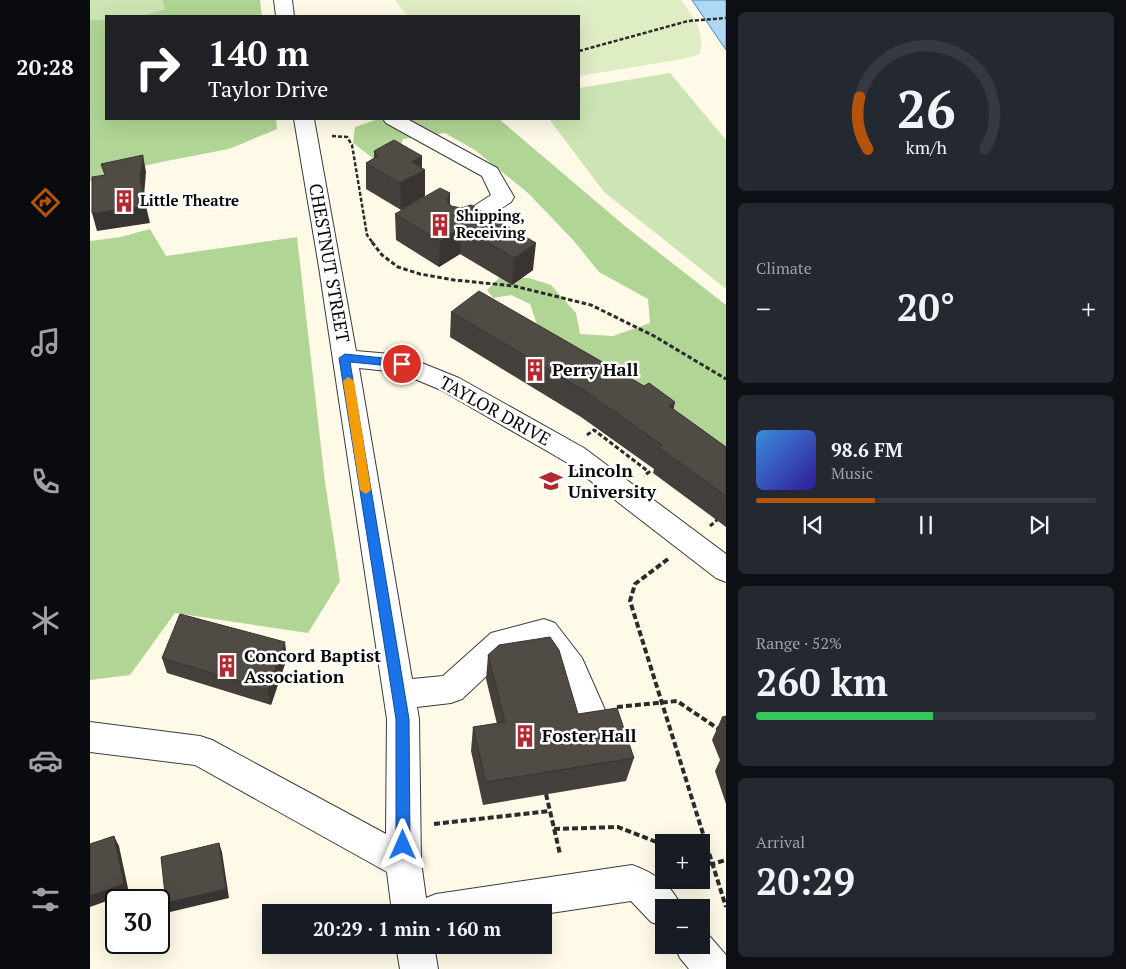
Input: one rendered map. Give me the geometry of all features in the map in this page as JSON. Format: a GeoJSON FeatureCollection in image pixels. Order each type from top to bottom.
{"type":"FeatureCollection","features":[{"type":"Feature","properties":{"kind":"street"},"geometry":{"type":"LineString","coordinates":[[283,0],[286,15]]}},
{"type":"Feature","properties":{"kind":"street","name":"CHESTNUT STREET"},"geometry":{"type":"LineString","coordinates":[[304,120],[345,358],[403,719],[403,862],[409,904]]}},
{"type":"Feature","properties":{"kind":"street"},"geometry":{"type":"LineString","coordinates":[[395,120],[490,172],[502,197],[459,226]]}},
{"type":"Feature","properties":{"kind":"street","name":"TAYLOR DRIVE"},"geometry":{"type":"LineString","coordinates":[[345,358],[402,364],[450,384],[575,455],[726,570]]}},
{"type":"Feature","properties":{"kind":"street"},"geometry":{"type":"LineString","coordinates":[[399,695],[451,689],[502,642],[544,632],[571,668],[589,710]]}},
{"type":"Feature","properties":{"kind":"street"},"geometry":{"type":"LineString","coordinates":[[90,737],[200,751],[403,862]]}},
{"type":"Feature","properties":{"kind":"street"},"geometry":{"type":"LineString","coordinates":[[490,904],[632,883],[641,886],[655,899]]}},
{"type":"Feature","properties":{"kind":"street"},"geometry":{"type":"LineString","coordinates":[[416,954],[419,969]]}},
{"type":"Feature","properties":{"kind":"street"},"geometry":{"type":"LineString","coordinates":[[700,954],[713,969]]}},
{"type":"Feature","properties":{"kind":"path"},"geometry":{"type":"LineString","coordinates":[[580,51],[688,21],[726,18]]}},
{"type":"Feature","properties":{"kind":"path"},"geometry":{"type":"LineString","coordinates":[[329,136],[347,137],[352,145],[367,236],[382,255],[398,267],[437,277],[514,286],[591,305],[654,336],[726,379]]}},
{"type":"Feature","properties":{"kind":"path"},"geometry":{"type":"LineString","coordinates":[[689,542],[635,584],[630,601],[726,907]]}},
{"type":"Feature","properties":{"kind":"path"},"geometry":{"type":"LineString","coordinates":[[589,710],[677,701],[726,734]]}},
{"type":"Feature","properties":{"kind":"path"},"geometry":{"type":"LineString","coordinates":[[546,794],[560,854]]}},
{"type":"Feature","properties":{"kind":"path"},"geometry":{"type":"LineString","coordinates":[[403,828],[550,811]]}},
{"type":"Feature","properties":{"kind":"path"},"geometry":{"type":"LineString","coordinates":[[554,829],[618,827],[655,841]]}},
{"type":"Feature","properties":{"kind":"path"},"geometry":{"type":"LineString","coordinates":[[712,864],[726,860]]}},
{"type":"Feature","properties":{"kind":"green space"},"geometry":{"type":"Polygon","coordinates":[[[90,0],[162,0],[165,9],[144,15],[105,15],[105,20],[90,20],[90,0]]]}},
{"type":"Feature","properties":{"kind":"green space"},"geometry":{"type":"Polygon","coordinates":[[[162,0],[260,0],[262,15],[144,15],[165,9],[162,0]]]}},
{"type":"Feature","properties":{"kind":"green space"},"geometry":{"type":"Polygon","coordinates":[[[395,0],[681,0],[700,31],[700,54],[683,59],[580,76],[580,15],[406,15],[395,0]]]}},
{"type":"Feature","properties":{"kind":"green space"},"geometry":{"type":"Polygon","coordinates":[[[90,20],[105,20],[105,120],[276,120],[277,129],[229,149],[118,172],[90,181],[90,20]]]}},
{"type":"Feature","properties":{"kind":"green space"},"geometry":{"type":"Polygon","coordinates":[[[670,73],[726,140],[726,289],[604,192],[550,120],[580,120],[580,88],[670,73]]]}},
{"type":"Feature","properties":{"kind":"green space"},"geometry":{"type":"Polygon","coordinates":[[[375,120],[500,120],[626,227],[726,305],[726,463],[541,336],[530,304],[511,295],[493,298],[487,290],[500,277],[529,278],[551,285],[576,313],[580,334],[613,336],[650,323],[648,299],[599,272],[574,241],[528,193],[475,150],[445,133],[403,139],[399,153],[374,159],[353,143],[355,127],[375,120]]]}},
{"type":"Feature","properties":{"kind":"green space"},"geometry":{"type":"Polygon","coordinates":[[[150,229],[166,256],[297,237],[325,482],[340,581],[308,633],[175,613],[130,675],[90,680],[90,241],[121,237],[150,229]]]}},
{"type":"Feature","properties":{"kind":"water"},"geometry":{"type":"Polygon","coordinates":[[[692,0],[726,0],[726,50],[692,0]]]}},
{"type":"Feature","properties":{"kind":"building"},"geometry":{"type":"Polygon","coordinates":[[[394,140],[422,156],[412,162],[425,170],[400,183],[366,163],[378,156],[374,151],[394,140]]]}},
{"type":"Feature","properties":{"kind":"building"},"geometry":{"type":"Polygon","coordinates":[[[143,155],[140,179],[146,206],[92,213],[92,177],[105,175],[101,164],[143,155]]]}},
{"type":"Feature","properties":{"kind":"building"},"geometry":{"type":"Polygon","coordinates":[[[440,188],[450,193],[447,200],[451,206],[461,208],[471,205],[536,243],[514,258],[462,227],[440,241],[395,214],[440,188]]]}},
{"type":"Feature","properties":{"kind":"building"},"geometry":{"type":"Polygon","coordinates":[[[479,291],[644,386],[649,383],[675,402],[669,406],[726,447],[726,496],[659,448],[662,445],[585,391],[451,312],[479,291]]]}},
{"type":"Feature","properties":{"kind":"building","name":"Concord Baptist Association"},"geometry":{"type":"Polygon","coordinates":[[[180,614],[285,642],[268,690],[162,658],[180,614]]]}},
{"type":"Feature","properties":{"kind":"building","name":"Foster Hall"},"geometry":{"type":"Polygon","coordinates":[[[550,637],[559,650],[578,714],[617,708],[634,758],[486,782],[473,727],[505,722],[488,655],[499,645],[550,637]]]}},
{"type":"Feature","properties":{"kind":"building"},"geometry":{"type":"Polygon","coordinates":[[[726,716],[726,727],[722,717],[726,716]]]}},
{"type":"Feature","properties":{"kind":"building"},"geometry":{"type":"Polygon","coordinates":[[[114,836],[124,884],[105,889],[105,891],[90,896],[90,844],[114,836]]]}},
{"type":"Feature","properties":{"kind":"building"},"geometry":{"type":"Polygon","coordinates":[[[219,843],[226,889],[170,902],[170,889],[164,889],[161,857],[219,843]]]}},
{"type":"Feature","properties":{"kind":"slow traffic"},"geometry":{"type":"LineString","coordinates":[[348,381],[366,490]]}},
{"type":"Feature","properties":{"kind":"place","name":"Little Theatre"},"geometry":{"type":"Point","coordinates":[124,201]}},
{"type":"Feature","properties":{"kind":"place","name":"Shipping, Receiving"},"geometry":{"type":"Point","coordinates":[440,225]}},
{"type":"Feature","properties":{"kind":"place","name":"Perry Hall"},"geometry":{"type":"Point","coordinates":[535,370]}},
{"type":"Feature","properties":{"kind":"place","name":"Lincoln University"},"geometry":{"type":"Point","coordinates":[551,481]}},
{"type":"Feature","properties":{"kind":"place","name":"Concord Baptist Association"},"geometry":{"type":"Point","coordinates":[227,666]}},
{"type":"Feature","properties":{"kind":"place","name":"Foster Hall"},"geometry":{"type":"Point","coordinates":[525,736]}},
{"type":"Feature","properties":{"kind":"route"},"geometry":{"type":"LineString","coordinates":[[402,364],[345,358],[403,719],[403,845]]}}]}
